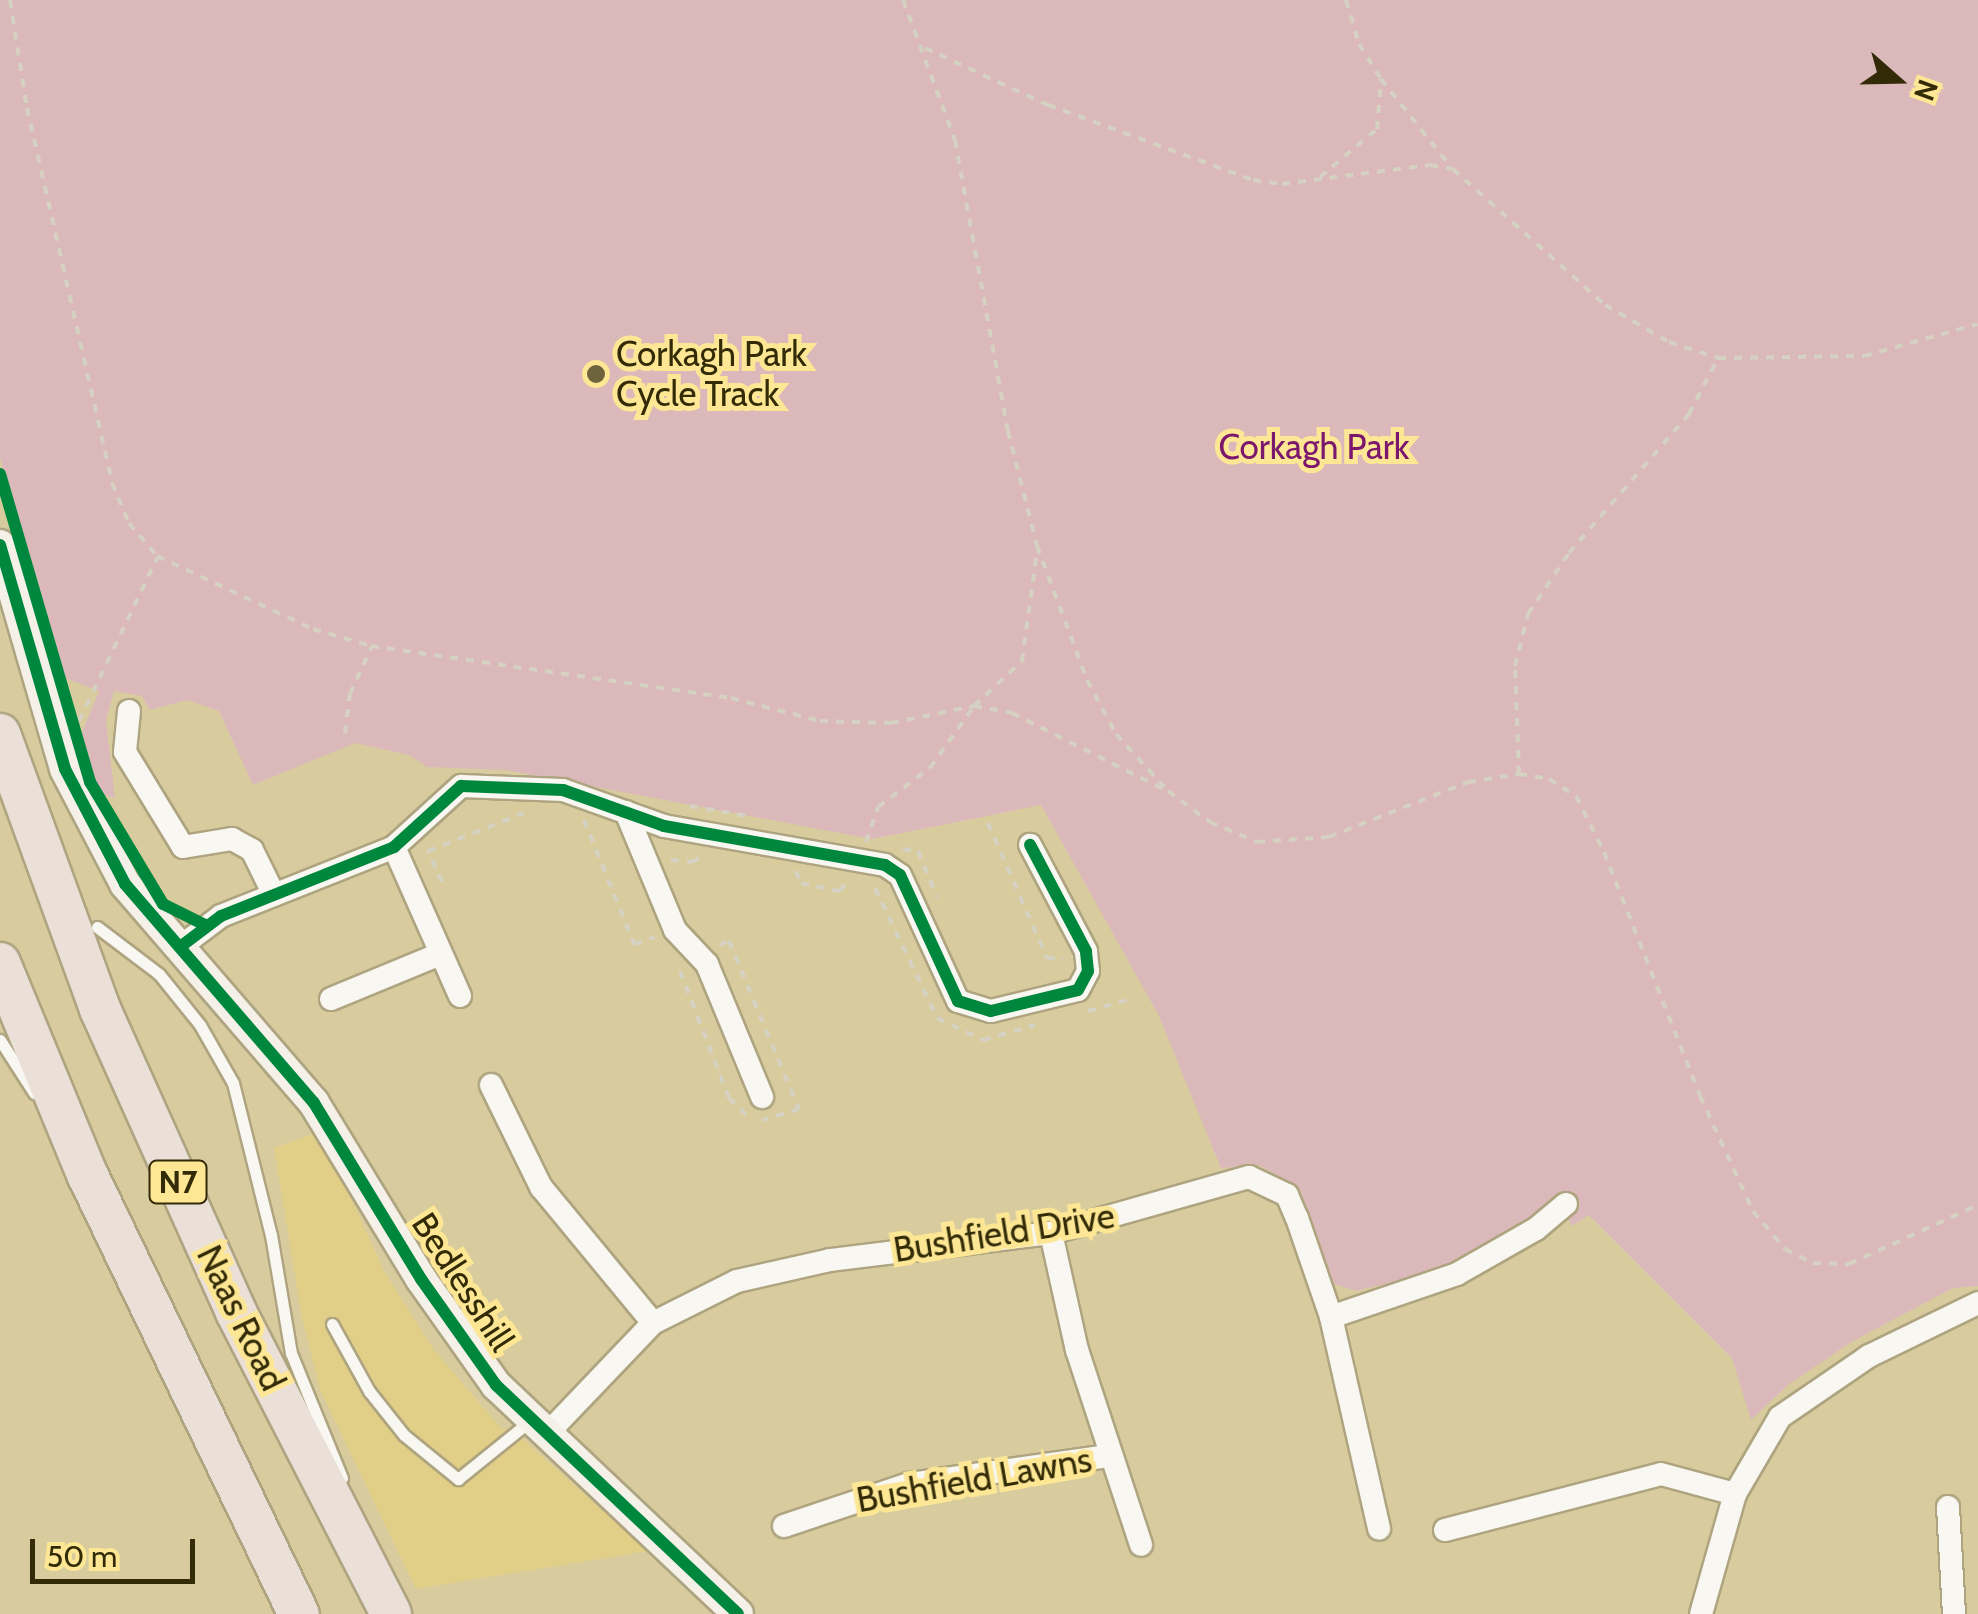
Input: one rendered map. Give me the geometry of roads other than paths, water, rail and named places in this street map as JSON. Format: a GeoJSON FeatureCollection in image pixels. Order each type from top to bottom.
{"type":"FeatureCollection","features":[{"type":"Feature","properties":{"kind":"highway","name":"Naas Road"},"geometry":{"type":"LineString","coordinates":[[0,734],[124,1062],[236,1312],[391,1614]]}},
{"type":"Feature","properties":{"kind":"highway","name":"N7"},"geometry":{"type":"LineString","coordinates":[[0,963],[88,1176],[300,1614]]}},
{"type":"Feature","properties":{"kind":"street","name":"Bedlesshill"},"geometry":{"type":"LineString","coordinates":[[0,545],[65,769],[125,884],[314,1103],[458,1335],[538,1428],[738,1614]]}},
{"type":"Feature","properties":{"kind":"street"},"geometry":{"type":"LineString","coordinates":[[129,711],[126,752],[183,847],[232,839],[252,850],[274,895]]}},
{"type":"Feature","properties":{"kind":"street"},"geometry":{"type":"LineString","coordinates":[[180,947],[220,916],[394,847],[461,786],[563,790],[695,832],[885,865],[900,875],[958,1001],[991,1011],[1078,990],[1088,971],[1086,951],[1030,846]]}},
{"type":"Feature","properties":{"kind":"street"},"geometry":{"type":"LineString","coordinates":[[626,812],[675,930],[707,964],[762,1097]]}},
{"type":"Feature","properties":{"kind":"street"},"geometry":{"type":"LineString","coordinates":[[394,847],[460,996]]}},
{"type":"Feature","properties":{"kind":"street"},"geometry":{"type":"LineString","coordinates":[[331,999],[440,954]]}},
{"type":"Feature","properties":{"kind":"street"},"geometry":{"type":"LineString","coordinates":[[491,1085],[541,1188],[654,1323]]}},
{"type":"Feature","properties":{"kind":"street","name":"Bushfield Drive"},"geometry":{"type":"LineString","coordinates":[[538,1428],[654,1323],[736,1281],[774,1272],[1051,1233],[1146,1209],[1226,1179],[1258,1180],[1287,1195],[1331,1317],[1379,1529]]}},
{"type":"Feature","properties":{"kind":"street"},"geometry":{"type":"LineString","coordinates":[[1331,1317],[1457,1274],[1536,1229],[1566,1204]]}},
{"type":"Feature","properties":{"kind":"street","name":"Bushfield Lawns"},"geometry":{"type":"LineString","coordinates":[[1051,1233],[1108,1456],[1141,1545]]}},
{"type":"Feature","properties":{"kind":"street"},"geometry":{"type":"LineString","coordinates":[[1701,1614],[1739,1483],[1800,1399],[1922,1326],[1978,1303]]}},
{"type":"Feature","properties":{"kind":"street","name":"Bushfield Lawns"},"geometry":{"type":"LineString","coordinates":[[784,1526],[909,1484],[1108,1456]]}},
{"type":"Feature","properties":{"kind":"street"},"geometry":{"type":"LineString","coordinates":[[1445,1530],[1662,1474],[1739,1483]]}},
{"type":"Feature","properties":{"kind":"street"},"geometry":{"type":"LineString","coordinates":[[1948,1507],[1954,1614]]}},
{"type":"Feature","properties":{"kind":"lane"},"geometry":{"type":"LineString","coordinates":[[97,927],[159,974],[200,1026],[233,1083],[260,1186],[291,1353],[402,1614]]}},
{"type":"Feature","properties":{"kind":"lane"},"geometry":{"type":"LineString","coordinates":[[0,1040],[88,1176]]}},
{"type":"Feature","properties":{"kind":"lane"},"geometry":{"type":"LineString","coordinates":[[332,1324],[369,1392],[404,1435],[458,1479],[538,1428]]}},
{"type":"Feature","properties":{"kind":"place","name":"Corkagh Park Cycle Track"},"geometry":{"type":"Point","coordinates":[596,374]}},
{"type":"Feature","properties":{"kind":"park label","name":"Corkagh Park"},"geometry":{"type":"Point","coordinates":[1314,447]}}]}
